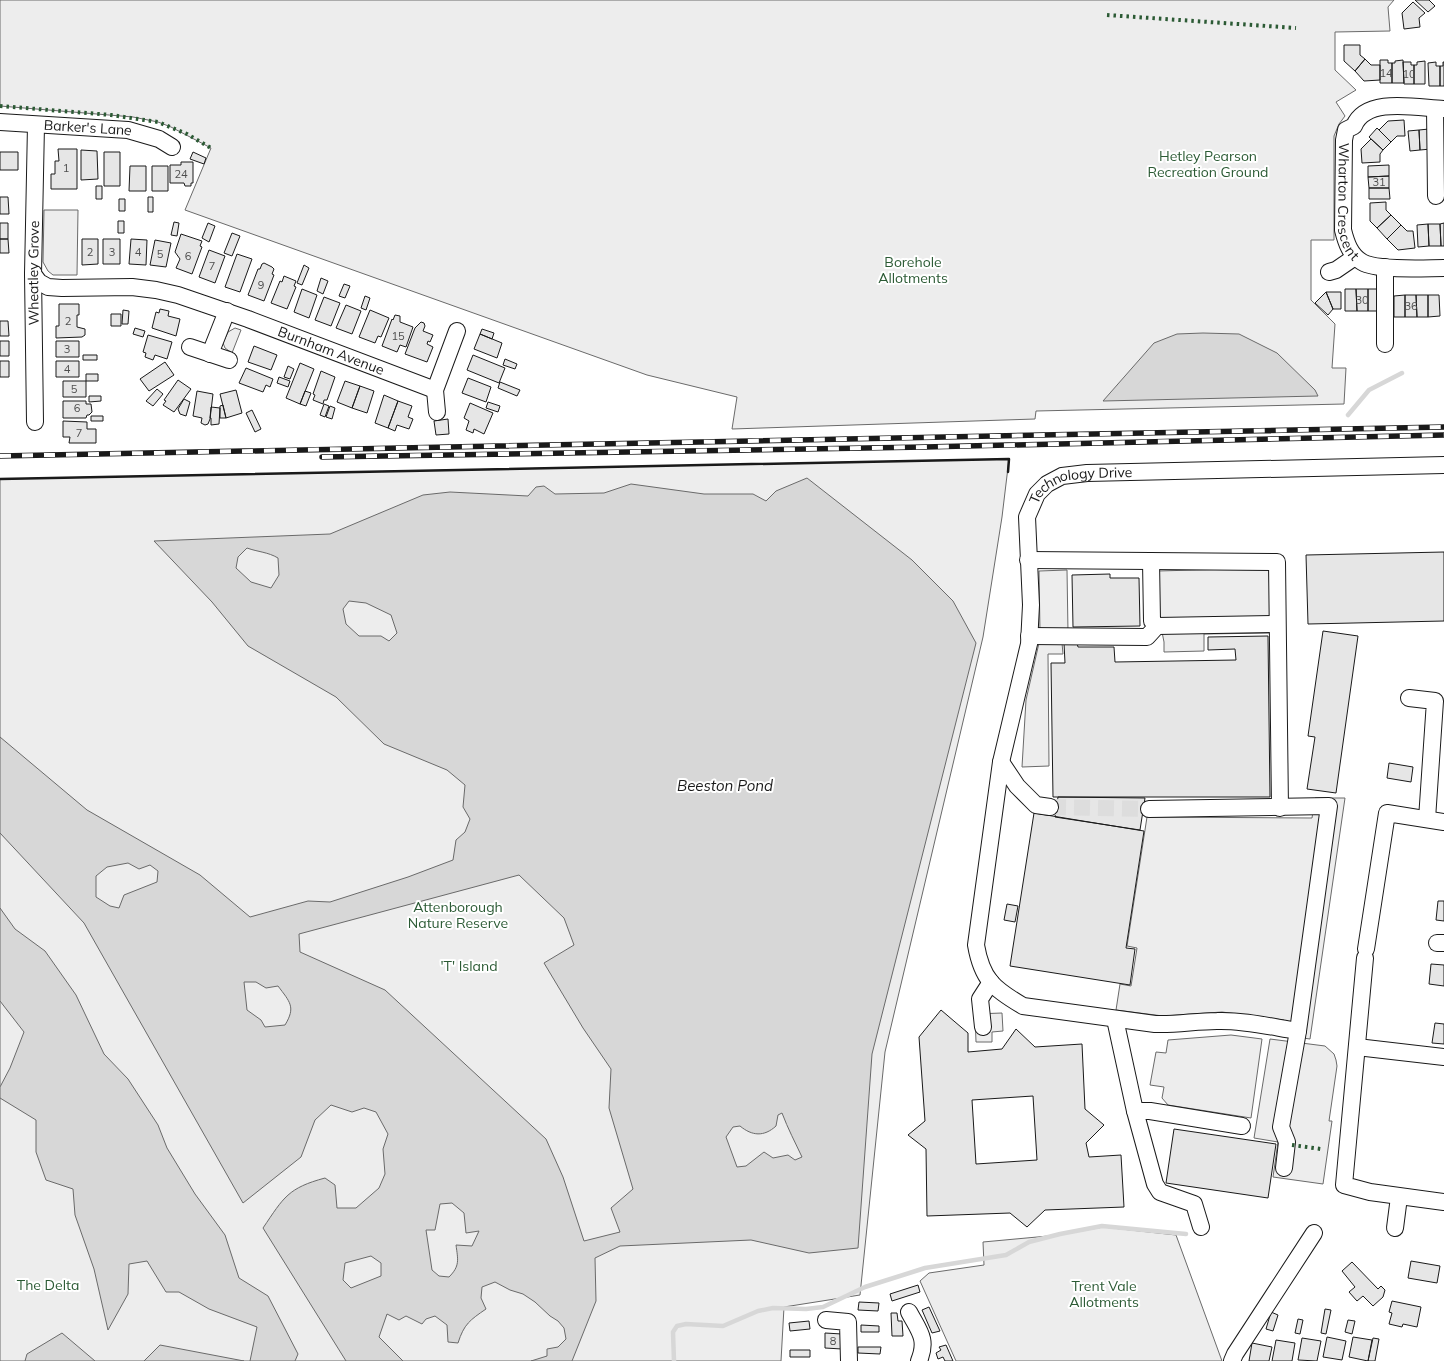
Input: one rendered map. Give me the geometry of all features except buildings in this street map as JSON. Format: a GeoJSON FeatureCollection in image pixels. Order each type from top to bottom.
{"type":"FeatureCollection","features":[{"type":"Feature","properties":{"kind":"street","name":"Wharton Crescent"},"geometry":{"type":"LineString","coordinates":[[1440,109],[1387,106],[1373,108],[1358,117],[1354,126],[1346,130],[1344,140],[1343,230],[1346,243],[1355,256],[1369,265],[1444,268]]}},
{"type":"Feature","properties":{"kind":"street"},"geometry":{"type":"LineString","coordinates":[[1436,196],[1440,109]]}},
{"type":"Feature","properties":{"kind":"street","name":"Barker's Lane"},"geometry":{"type":"LineString","coordinates":[[0,122],[128,130],[159,138],[172,147]]}},
{"type":"Feature","properties":{"kind":"street","name":"Wheatley Grove"},"geometry":{"type":"LineString","coordinates":[[35,422],[33,274],[36,125]]}},
{"type":"Feature","properties":{"kind":"street"},"geometry":{"type":"LineString","coordinates":[[1329,272],[1336,270],[1355,256]]}},
{"type":"Feature","properties":{"kind":"street"},"geometry":{"type":"LineString","coordinates":[[1385,344],[1386,267]]}},
{"type":"Feature","properties":{"kind":"street","name":"Burnham Avenue"},"geometry":{"type":"LineString","coordinates":[[33,274],[39,282],[48,287],[145,288],[178,295],[227,311],[435,390]]}},
{"type":"Feature","properties":{"kind":"street"},"geometry":{"type":"LineString","coordinates":[[210,354],[227,311]]}},
{"type":"Feature","properties":{"kind":"street"},"geometry":{"type":"LineString","coordinates":[[437,412],[435,390],[457,331]]}},
{"type":"Feature","properties":{"kind":"street"},"geometry":{"type":"LineString","coordinates":[[190,347],[228,360]]}},
{"type":"Feature","properties":{"kind":"street","name":"Technology Drive"},"geometry":{"type":"LineString","coordinates":[[990,982],[984,975],[978,961],[976,945],[1001,762],[1019,689],[1029,636],[1030,606],[1027,517],[1037,494],[1047,484],[1062,476],[1087,473],[1444,465]]}},
{"type":"Feature","properties":{"kind":"street"},"geometry":{"type":"LineString","coordinates":[[1028,560],[1276,562],[1280,808]]}},
{"type":"Feature","properties":{"kind":"street"},"geometry":{"type":"LineString","coordinates":[[1151,561],[1152,621],[1157,626],[1277,624]]}},
{"type":"Feature","properties":{"kind":"street"},"geometry":{"type":"LineString","coordinates":[[1029,636],[1148,637],[1157,626]]}},
{"type":"Feature","properties":{"kind":"street"},"geometry":{"type":"LineString","coordinates":[[1409,698],[1440,701],[1427,819]]}},
{"type":"Feature","properties":{"kind":"street"},"geometry":{"type":"LineString","coordinates":[[1001,762],[1017,786],[1036,805],[1050,807]]}},
{"type":"Feature","properties":{"kind":"street"},"geometry":{"type":"LineString","coordinates":[[1149,809],[1329,806],[1298,1031],[1281,1127],[1287,1142],[1284,1168]]}},
{"type":"Feature","properties":{"kind":"street"},"geometry":{"type":"LineString","coordinates":[[1444,822],[1386,813],[1366,953],[1344,1185],[1399,1197],[1444,1202]]}},
{"type":"Feature","properties":{"kind":"street"},"geometry":{"type":"LineString","coordinates":[[983,1027],[980,999],[990,982],[1005,995],[1023,1006],[1155,1024],[1175,1025],[1217,1021],[1298,1031]]}},
{"type":"Feature","properties":{"kind":"street"},"geometry":{"type":"LineString","coordinates":[[1115,1019],[1135,1111],[1155,1184],[1160,1192],[1194,1204],[1201,1228]]}},
{"type":"Feature","properties":{"kind":"street"},"geometry":{"type":"LineString","coordinates":[[1357,1047],[1444,1057]]}},
{"type":"Feature","properties":{"kind":"street"},"geometry":{"type":"LineString","coordinates":[[1135,1111],[1150,1111],[1242,1126]]}},
{"type":"Feature","properties":{"kind":"street"},"geometry":{"type":"LineString","coordinates":[[1395,1228],[1399,1197]]}},
{"type":"Feature","properties":{"kind":"street"},"geometry":{"type":"LineString","coordinates":[[1232,1361],[1314,1233]]}},
{"type":"Feature","properties":{"kind":"street"},"geometry":{"type":"LineString","coordinates":[[909,1312],[924,1342],[919,1361]]}},
{"type":"Feature","properties":{"kind":"street"},"geometry":{"type":"LineString","coordinates":[[826,1320],[848,1322],[849,1361]]}},
{"type":"Feature","properties":{"kind":"shaded area"},"geometry":{"type":"Polygon","coordinates":[[[0,0],[1394,0],[1388,7],[1390,31],[1335,32],[1335,70],[1356,90],[1336,102],[1345,116],[1334,136],[1334,240],[1311,240],[1311,300],[1335,324],[1332,368],[1346,368],[1344,404],[1036,411],[1035,419],[732,429],[737,397],[647,375],[185,210],[211,148],[171,127],[158,122],[133,117],[0,106],[0,0]]]}},
{"type":"Feature","properties":{"kind":"shaded area"},"geometry":{"type":"Polygon","coordinates":[[[44,210],[78,210],[77,275],[53,275],[48,271],[43,262],[44,210]]]}},
{"type":"Feature","properties":{"kind":"shaded area"},"geometry":{"type":"Polygon","coordinates":[[[235,328],[241,330],[232,353],[225,348],[223,343],[228,332],[235,328]]]}},
{"type":"Feature","properties":{"kind":"shaded area","name":"Attenborough Nature Reserve"},"geometry":{"type":"Polygon","coordinates":[[[1009,459],[983,637],[885,1052],[860,1295],[784,1307],[781,1361],[0,1361],[0,479],[1009,459]]]}},
{"type":"Feature","properties":{"kind":"shaded area"},"geometry":{"type":"Polygon","coordinates":[[[1269,568],[1271,633],[1204,634],[1204,651],[1164,652],[1159,617],[1158,571],[1269,568]]]}},
{"type":"Feature","properties":{"kind":"shaded area"},"geometry":{"type":"Polygon","coordinates":[[[1067,570],[1068,632],[1040,632],[1039,571],[1067,570]]]}},
{"type":"Feature","properties":{"kind":"shaded area"},"geometry":{"type":"Polygon","coordinates":[[[1039,643],[1062,643],[1063,654],[1048,654],[1049,766],[1022,767],[1026,700],[1039,643]]]}},
{"type":"Feature","properties":{"kind":"shaded area"},"geometry":{"type":"Polygon","coordinates":[[[1315,798],[1345,798],[1310,1039],[1283,1035],[1284,1020],[1222,1012],[1163,1016],[1116,1010],[1120,984],[1131,986],[1137,948],[1127,946],[1147,817],[1312,818],[1315,798]]]}},
{"type":"Feature","properties":{"kind":"shaded area"},"geometry":{"type":"Polygon","coordinates":[[[1002,1013],[1003,1031],[992,1032],[992,1042],[976,1042],[975,1014],[1002,1013]]]}},
{"type":"Feature","properties":{"kind":"shaded area"},"geometry":{"type":"Polygon","coordinates":[[[1231,1035],[1262,1039],[1251,1118],[1168,1105],[1162,1098],[1164,1087],[1150,1085],[1156,1052],[1166,1053],[1168,1040],[1231,1035]]]}},
{"type":"Feature","properties":{"kind":"shaded area"},"geometry":{"type":"Polygon","coordinates":[[[1270,1039],[1325,1046],[1334,1054],[1337,1066],[1329,1121],[1332,1121],[1323,1184],[1273,1177],[1278,1142],[1254,1138],[1270,1039]]]}},
{"type":"Feature","properties":{"kind":"shaded area","name":"Trent Vale Allotments"},"geometry":{"type":"Polygon","coordinates":[[[1103,1227],[1176,1235],[1222,1361],[956,1361],[920,1281],[929,1273],[984,1265],[983,1242],[1059,1235],[1103,1227]]]}},
{"type":"Feature","properties":{"kind":"water"},"geometry":{"type":"Polygon","coordinates":[[[1177,334],[1239,334],[1277,353],[1315,390],[1318,396],[1103,401],[1154,343],[1177,334]]]}},
{"type":"Feature","properties":{"kind":"water","name":"Beeston Pond"},"geometry":{"type":"Polygon","coordinates":[[[807,478],[912,560],[953,601],[976,643],[872,1054],[858,1248],[809,1253],[751,1240],[620,1246],[595,1258],[596,1301],[572,1361],[531,1361],[547,1356],[547,1349],[558,1347],[566,1339],[564,1328],[558,1321],[523,1294],[495,1282],[482,1287],[481,1298],[486,1309],[468,1323],[458,1343],[448,1342],[447,1325],[435,1316],[426,1319],[422,1324],[406,1316],[399,1320],[387,1314],[379,1337],[403,1361],[346,1361],[263,1228],[288,1195],[313,1182],[325,1178],[335,1185],[337,1208],[356,1208],[379,1188],[385,1174],[383,1149],[388,1134],[376,1112],[364,1108],[352,1112],[331,1105],[315,1120],[301,1157],[243,1203],[84,923],[0,833],[0,737],[87,810],[200,875],[250,917],[308,901],[330,902],[408,877],[453,860],[456,840],[465,832],[470,819],[463,807],[465,785],[447,770],[384,744],[336,697],[248,646],[212,602],[154,541],[330,534],[423,495],[450,492],[528,496],[536,487],[544,486],[555,494],[604,493],[631,484],[704,494],[753,494],[766,501],[776,491],[807,478]],[[247,548],[238,557],[236,568],[251,582],[271,588],[279,575],[278,558],[247,548]],[[349,601],[343,609],[346,624],[359,636],[381,636],[389,641],[397,633],[391,615],[366,603],[349,601]],[[128,863],[107,867],[96,876],[96,897],[110,906],[119,908],[124,895],[157,882],[158,871],[150,865],[139,869],[128,863]],[[519,875],[299,934],[300,952],[385,990],[546,1139],[563,1177],[584,1241],[620,1232],[611,1208],[633,1189],[609,1108],[611,1069],[583,1028],[544,963],[574,945],[564,918],[519,875]],[[244,982],[247,1010],[261,1020],[265,1027],[285,1025],[290,1014],[290,1005],[278,986],[266,988],[256,982],[244,982]],[[782,1113],[778,1115],[776,1126],[772,1130],[758,1134],[749,1132],[740,1126],[733,1127],[726,1137],[737,1167],[746,1166],[764,1152],[773,1158],[788,1155],[795,1160],[802,1157],[782,1113]],[[452,1203],[440,1204],[435,1230],[426,1230],[432,1270],[439,1276],[449,1277],[455,1269],[457,1262],[456,1245],[472,1246],[479,1231],[466,1233],[464,1213],[452,1203]],[[371,1256],[345,1263],[343,1280],[351,1288],[381,1276],[381,1263],[371,1256]]]}},
{"type":"Feature","properties":{"kind":"water"},"geometry":{"type":"Polygon","coordinates":[[[0,908],[15,929],[45,951],[76,995],[104,1054],[128,1079],[158,1125],[167,1148],[195,1194],[225,1235],[239,1278],[268,1296],[298,1354],[295,1361],[250,1361],[257,1327],[209,1309],[179,1292],[166,1292],[147,1261],[129,1264],[128,1294],[108,1330],[94,1269],[75,1215],[73,1189],[46,1180],[36,1152],[36,1120],[0,1098],[0,1087],[10,1068],[24,1032],[0,1001],[0,908]]]}},
{"type":"Feature","properties":{"kind":"water"},"geometry":{"type":"Polygon","coordinates":[[[62,1333],[95,1361],[25,1361],[27,1354],[62,1333]]]}},
{"type":"Feature","properties":{"kind":"water"},"geometry":{"type":"Polygon","coordinates":[[[160,1345],[244,1361],[144,1361],[160,1345]]]}},
{"type":"Feature","properties":{"kind":"waterway"},"geometry":{"type":"LineString","coordinates":[[1348,415],[1369,390],[1402,373]]}},
{"type":"Feature","properties":{"kind":"waterway"},"geometry":{"type":"LineString","coordinates":[[674,1361],[673,1332],[677,1326],[686,1324],[723,1326],[758,1311],[773,1308],[806,1309],[823,1307],[865,1287],[925,1268],[1006,1255],[1029,1242],[1102,1226],[1186,1234]]}},
{"type":"Feature","properties":{"kind":"tunnel"},"geometry":{"type":"LineString","coordinates":[[1050,807],[1149,809]]}},
{"type":"Feature","properties":{"kind":"railway"},"geometry":{"type":"LineString","coordinates":[[0,456],[1444,427]]}},
{"type":"Feature","properties":{"kind":"railway"},"geometry":{"type":"LineString","coordinates":[[322,457],[925,447],[1444,435]]}},
{"type":"Feature","properties":{"kind":"hedge"},"geometry":{"type":"LineString","coordinates":[[1107,15],[1296,28]]}},
{"type":"Feature","properties":{"kind":"hedge"},"geometry":{"type":"LineString","coordinates":[[0,106],[111,115],[158,122],[187,134],[211,148]]}},
{"type":"Feature","properties":{"kind":"hedge"},"geometry":{"type":"LineString","coordinates":[[1292,1145],[1321,1149]]}},
{"type":"Feature","properties":{"kind":"wall"},"geometry":{"type":"LineString","coordinates":[[0,479],[1009,459],[1008,472]]}},
{"type":"Feature","properties":{"kind":"park label","name":"Hetley Pearson Recreation Ground"},"geometry":{"type":"Point","coordinates":[1208,164]}},
{"type":"Feature","properties":{"kind":"park label","name":"Borehole Allotments"},"geometry":{"type":"Point","coordinates":[913,270]}},
{"type":"Feature","properties":{"kind":"park label","name":"'T' Island"},"geometry":{"type":"Point","coordinates":[469,966]}},
{"type":"Feature","properties":{"kind":"park label","name":"The Delta"},"geometry":{"type":"Point","coordinates":[48,1285]}}]}
